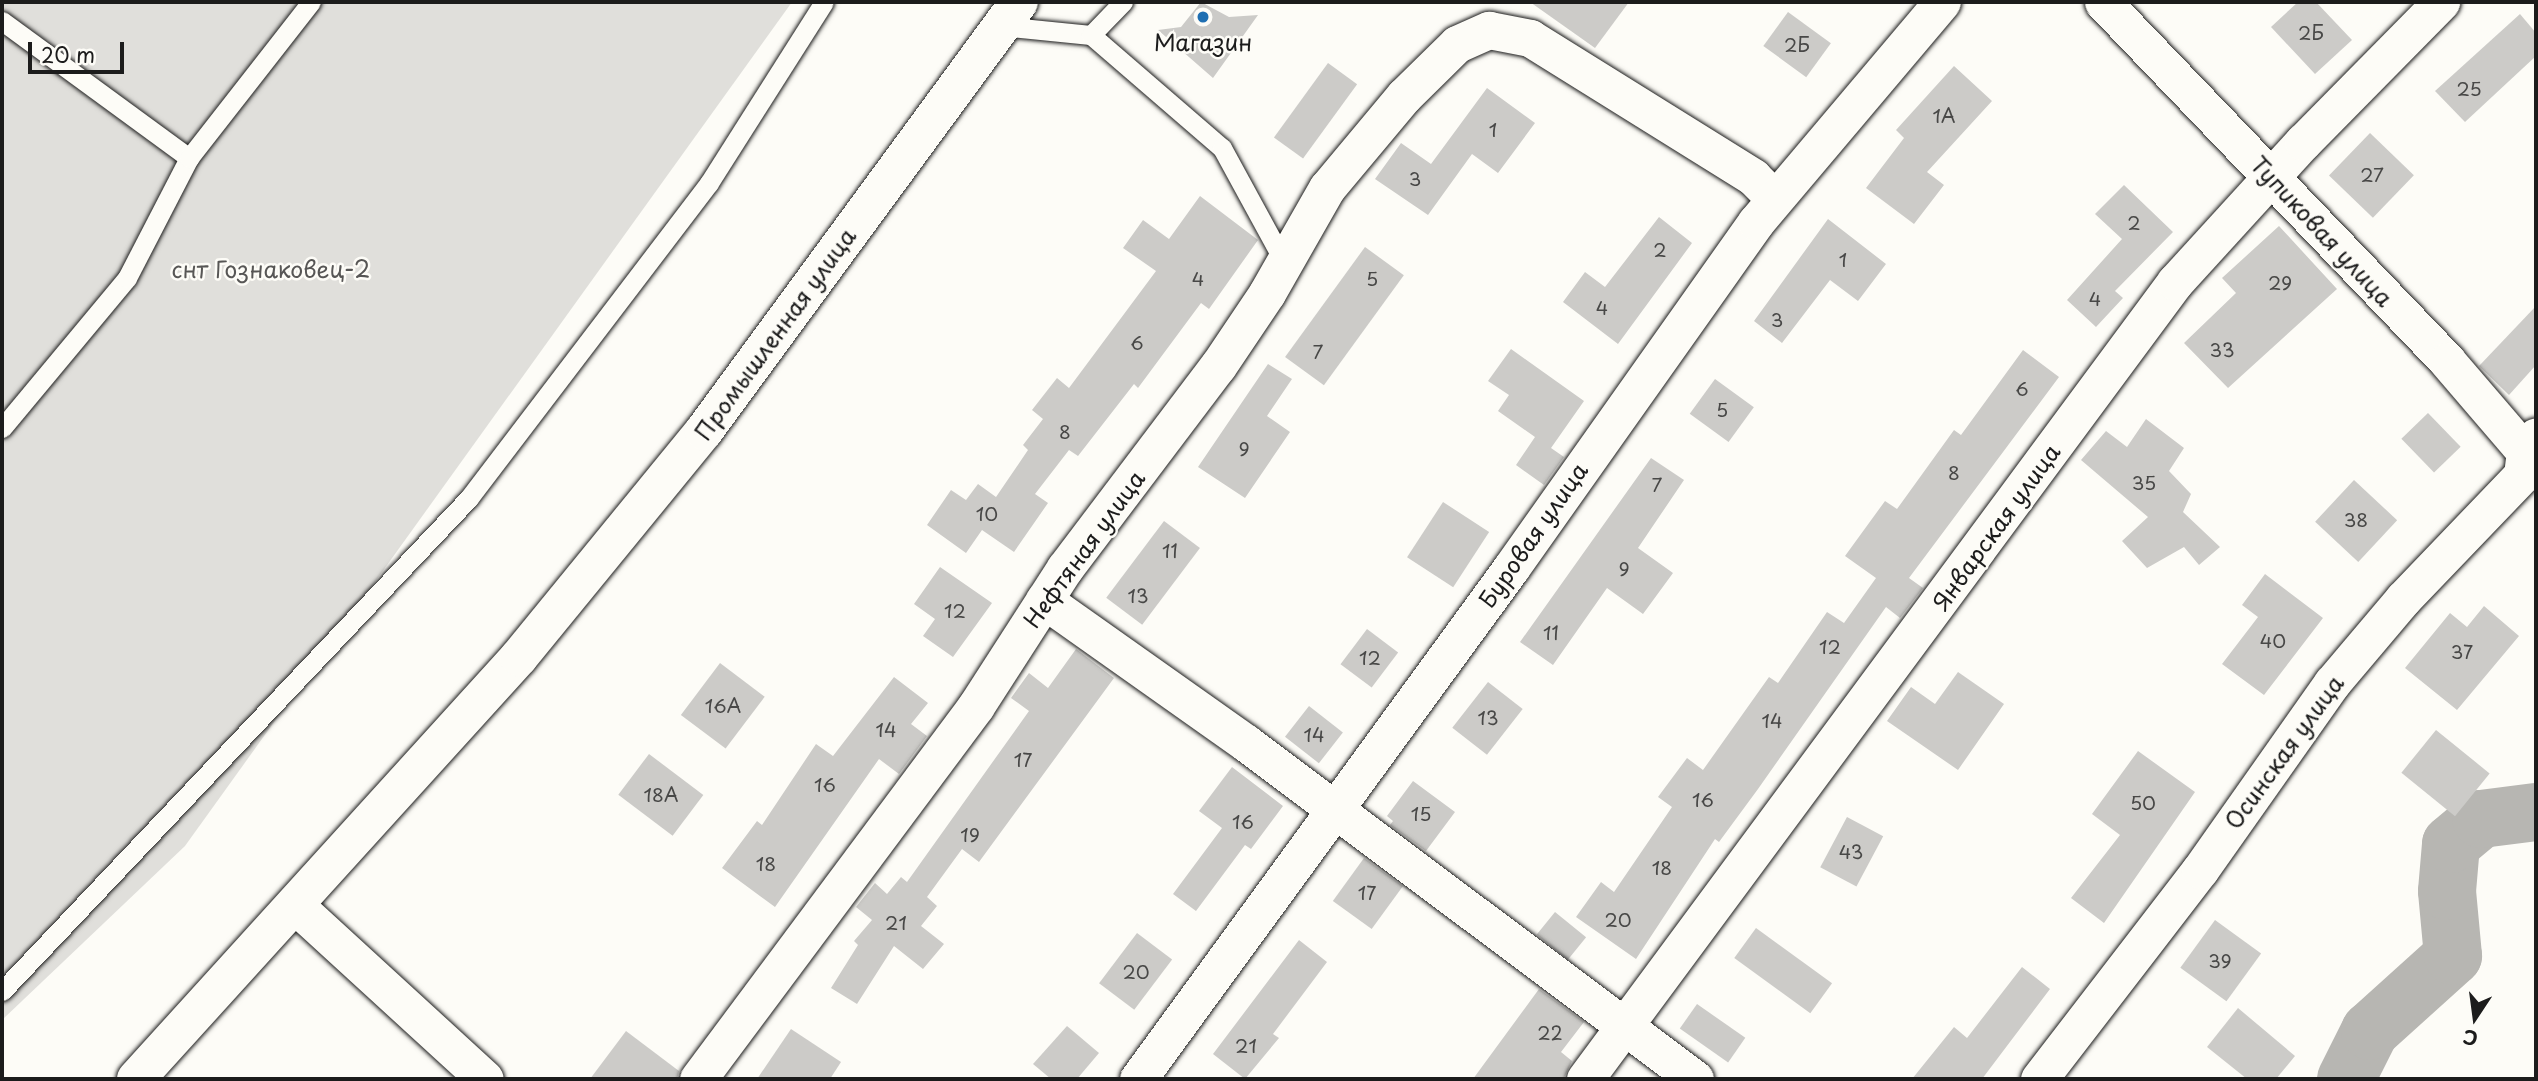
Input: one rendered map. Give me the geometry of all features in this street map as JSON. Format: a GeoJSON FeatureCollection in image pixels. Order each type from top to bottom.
{"type":"FeatureCollection","features":[{"type":"Feature","properties":{"kind":"main road","name":"Промышленная улица"},"geometry":{"type":"LineString","coordinates":[[135,1079],[296,906],[519,657],[704,431],[1010,14]]}},
{"type":"Feature","properties":{"kind":"street","name":"Буровая улица"},"geometry":{"type":"LineString","coordinates":[[1138,1079],[1774,198],[1942,2]]}},
{"type":"Feature","properties":{"kind":"street","name":"Тупиковая улица"},"geometry":{"type":"LineString","coordinates":[[2103,2],[2532,451]]}},
{"type":"Feature","properties":{"kind":"street","name":"Январская улица"},"geometry":{"type":"LineString","coordinates":[[1585,1079],[1990,538],[2125,348],[2200,252],[2441,2]]}},
{"type":"Feature","properties":{"kind":"street","name":"Нефтяная улица"},"geometry":{"type":"LineString","coordinates":[[698,1079],[976,706],[1044,600],[1218,366],[1267,293],[1283,260],[1327,188],[1404,96],[1457,44],[1480,32],[1503,30],[1530,38],[1753,177],[1774,198]]}},
{"type":"Feature","properties":{"kind":"street","name":"Осинская улица"},"geometry":{"type":"LineString","coordinates":[[2039,1079],[2200,870],[2332,683],[2411,589],[2522,475],[2532,451]]}},
{"type":"Feature","properties":{"kind":"street"},"geometry":{"type":"LineString","coordinates":[[1044,600],[1335,809],[1624,1030],[1695,1079]]}},
{"type":"Feature","properties":{"kind":"street"},"geometry":{"type":"LineString","coordinates":[[296,906],[485,1079]]}},
{"type":"Feature","properties":{"kind":"lane"},"geometry":{"type":"LineString","coordinates":[[2,428],[127,278],[189,158],[311,2]]}},
{"type":"Feature","properties":{"kind":"lane"},"geometry":{"type":"LineString","coordinates":[[2,991],[469,498],[709,183],[824,2]]}},
{"type":"Feature","properties":{"kind":"lane"},"geometry":{"type":"LineString","coordinates":[[1091,36],[1123,2]]}},
{"type":"Feature","properties":{"kind":"lane"},"geometry":{"type":"LineString","coordinates":[[1010,14],[1091,36],[1222,148],[1283,260]]}},
{"type":"Feature","properties":{"kind":"lane"},"geometry":{"type":"LineString","coordinates":[[2,21],[189,158]]}},
{"type":"Feature","properties":{"kind":"green space","name":"снт Гознаковец-2"},"geometry":{"type":"Polygon","coordinates":[[[2,2],[792,2],[185,846],[2,1020],[2,2]]]}},
{"type":"Feature","properties":{"kind":"building"},"geometry":{"type":"Polygon","coordinates":[[[1201,2],[1229,17],[1258,15],[1213,78],[1158,30],[1181,27],[1201,2]]]}},
{"type":"Feature","properties":{"kind":"building"},"geometry":{"type":"Polygon","coordinates":[[[1530,2],[1629,2],[1595,48],[1530,2]]]}},
{"type":"Feature","properties":{"kind":"building"},"geometry":{"type":"Polygon","coordinates":[[[2298,2],[2316,2],[2352,40],[2315,74],[2271,27],[2298,2]]]}},
{"type":"Feature","properties":{"kind":"building"},"geometry":{"type":"Polygon","coordinates":[[[1788,12],[1831,43],[1806,77],[1763,46],[1788,12]]]}},
{"type":"Feature","properties":{"kind":"building"},"geometry":{"type":"Polygon","coordinates":[[[2520,14],[2536,33],[2536,56],[2465,122],[2435,91],[2520,14]]]}},
{"type":"Feature","properties":{"kind":"building"},"geometry":{"type":"Polygon","coordinates":[[[1328,63],[1357,84],[1303,159],[1274,137],[1328,63]]]}},
{"type":"Feature","properties":{"kind":"building"},"geometry":{"type":"Polygon","coordinates":[[[1954,66],[1992,101],[1927,172],[1944,185],[1914,224],[1866,188],[1904,138],[1896,130],[1954,66]]]}},
{"type":"Feature","properties":{"kind":"building"},"geometry":{"type":"Polygon","coordinates":[[[1487,88],[1535,123],[1498,173],[1472,154],[1428,215],[1375,179],[1401,143],[1431,164],[1487,88]]]}},
{"type":"Feature","properties":{"kind":"building"},"geometry":{"type":"Polygon","coordinates":[[[2370,133],[2414,175],[2373,218],[2329,175],[2370,133]]]}},
{"type":"Feature","properties":{"kind":"building"},"geometry":{"type":"Polygon","coordinates":[[[2124,185],[2173,232],[2115,291],[2123,298],[2096,327],[2067,300],[2122,239],[2095,214],[2124,185]]]}},
{"type":"Feature","properties":{"kind":"building"},"geometry":{"type":"Polygon","coordinates":[[[1200,196],[1258,240],[1209,309],[1201,303],[1138,388],[1134,384],[1078,456],[1069,450],[1035,494],[1048,503],[1014,552],[982,530],[966,553],[927,525],[951,490],[966,500],[978,484],[996,497],[1028,450],[1023,445],[1043,419],[1032,410],[1057,378],[1069,388],[1156,271],[1123,248],[1143,220],[1169,239],[1200,196]]]}},
{"type":"Feature","properties":{"kind":"building"},"geometry":{"type":"Polygon","coordinates":[[[1659,217],[1692,243],[1618,344],[1563,302],[1585,272],[1605,287],[1659,217]]]}},
{"type":"Feature","properties":{"kind":"building"},"geometry":{"type":"Polygon","coordinates":[[[1828,219],[1886,264],[1858,301],[1830,280],[1782,343],[1754,321],[1828,219]]]}},
{"type":"Feature","properties":{"kind":"building"},"geometry":{"type":"Polygon","coordinates":[[[2279,226],[2337,289],[2228,388],[2184,343],[2236,293],[2222,278],[2279,226]]]}},
{"type":"Feature","properties":{"kind":"building"},"geometry":{"type":"Polygon","coordinates":[[[1365,247],[1404,275],[1324,385],[1285,357],[1365,247]]]}},
{"type":"Feature","properties":{"kind":"building"},"geometry":{"type":"Polygon","coordinates":[[[2536,306],[2536,365],[2509,395],[2479,366],[2536,306]]]}},
{"type":"Feature","properties":{"kind":"building"},"geometry":{"type":"Polygon","coordinates":[[[1511,349],[1584,401],[1551,448],[1564,457],[1544,485],[1516,465],[1535,437],[1498,411],[1509,395],[1488,381],[1511,349]]]}},
{"type":"Feature","properties":{"kind":"building"},"geometry":{"type":"Polygon","coordinates":[[[2023,350],[2059,377],[1909,578],[1923,588],[1900,618],[1886,607],[1719,842],[1715,839],[1636,959],[1576,917],[1601,882],[1614,892],[1672,807],[1658,797],[1687,758],[1703,770],[1769,677],[1778,683],[1827,612],[1844,623],[1876,578],[1845,556],[1885,501],[1897,509],[1954,430],[1961,435],[2023,350]]]}},
{"type":"Feature","properties":{"kind":"building"},"geometry":{"type":"Polygon","coordinates":[[[1268,364],[1292,379],[1267,416],[1290,432],[1245,498],[1198,467],[1268,364]]]}},
{"type":"Feature","properties":{"kind":"building"},"geometry":{"type":"Polygon","coordinates":[[[1715,379],[1754,407],[1729,442],[1690,414],[1715,379]]]}},
{"type":"Feature","properties":{"kind":"building"},"geometry":{"type":"Polygon","coordinates":[[[2428,413],[2461,447],[2434,473],[2401,439],[2428,413]]]}},
{"type":"Feature","properties":{"kind":"building"},"geometry":{"type":"Polygon","coordinates":[[[2146,419],[2184,448],[2169,471],[2191,494],[2183,512],[2220,547],[2199,565],[2184,547],[2147,568],[2122,541],[2148,517],[2081,460],[2106,431],[2127,447],[2146,419]]]}},
{"type":"Feature","properties":{"kind":"building"},"geometry":{"type":"Polygon","coordinates":[[[1651,458],[1684,480],[1638,548],[1673,573],[1643,614],[1607,588],[1553,665],[1520,642],[1651,458]]]}},
{"type":"Feature","properties":{"kind":"building"},"geometry":{"type":"Polygon","coordinates":[[[2354,480],[2397,520],[2358,562],[2315,522],[2354,480]]]}},
{"type":"Feature","properties":{"kind":"building"},"geometry":{"type":"Polygon","coordinates":[[[1443,502],[1489,532],[1453,587],[1407,557],[1443,502]]]}},
{"type":"Feature","properties":{"kind":"building"},"geometry":{"type":"Polygon","coordinates":[[[1164,521],[1200,548],[1142,625],[1106,598],[1164,521]]]}},
{"type":"Feature","properties":{"kind":"building"},"geometry":{"type":"Polygon","coordinates":[[[940,567],[992,603],[953,657],[923,636],[935,619],[914,604],[940,567]]]}},
{"type":"Feature","properties":{"kind":"building"},"geometry":{"type":"Polygon","coordinates":[[[2265,574],[2323,618],[2264,695],[2222,664],[2258,617],[2242,605],[2265,574]]]}},
{"type":"Feature","properties":{"kind":"building"},"geometry":{"type":"Polygon","coordinates":[[[2484,606],[2519,636],[2457,710],[2405,668],[2450,613],[2467,627],[2484,606]]]}},
{"type":"Feature","properties":{"kind":"building"},"geometry":{"type":"Polygon","coordinates":[[[1367,629],[1398,652],[1372,688],[1341,664],[1367,629]]]}},
{"type":"Feature","properties":{"kind":"building"},"geometry":{"type":"Polygon","coordinates":[[[1076,649],[1114,678],[979,862],[962,849],[927,897],[937,906],[921,926],[944,944],[923,969],[894,946],[857,1004],[831,988],[858,945],[854,941],[872,920],[856,907],[875,883],[887,894],[901,877],[907,882],[1029,711],[1011,698],[1029,673],[1048,688],[1076,649]]]}},
{"type":"Feature","properties":{"kind":"building"},"geometry":{"type":"Polygon","coordinates":[[[720,663],[765,697],[726,749],[681,715],[720,663]]]}},
{"type":"Feature","properties":{"kind":"building"},"geometry":{"type":"Polygon","coordinates":[[[1958,672],[2004,704],[1958,770],[1887,721],[1911,687],[1935,704],[1958,672]]]}},
{"type":"Feature","properties":{"kind":"building"},"geometry":{"type":"Polygon","coordinates":[[[894,677],[928,703],[911,724],[927,736],[899,774],[879,759],[775,907],[722,868],[757,821],[762,825],[816,744],[833,756],[894,677]]]}},
{"type":"Feature","properties":{"kind":"building"},"geometry":{"type":"Polygon","coordinates":[[[1488,682],[1523,709],[1487,755],[1452,728],[1488,682]]]}},
{"type":"Feature","properties":{"kind":"building"},"geometry":{"type":"Polygon","coordinates":[[[1309,706],[1343,732],[1319,763],[1285,737],[1309,706]]]}},
{"type":"Feature","properties":{"kind":"building"},"geometry":{"type":"Polygon","coordinates":[[[2436,730],[2490,773],[2455,816],[2401,773],[2436,730]]]}},
{"type":"Feature","properties":{"kind":"building"},"geometry":{"type":"Polygon","coordinates":[[[2138,751],[2195,792],[2104,923],[2071,898],[2120,835],[2092,814],[2138,751]]]}},
{"type":"Feature","properties":{"kind":"building"},"geometry":{"type":"Polygon","coordinates":[[[649,754],[703,795],[673,836],[618,795],[649,754]]]}},
{"type":"Feature","properties":{"kind":"building"},"geometry":{"type":"Polygon","coordinates":[[[1232,767],[1283,806],[1251,849],[1245,845],[1196,911],[1173,894],[1222,828],[1199,811],[1232,767]]]}},
{"type":"Feature","properties":{"kind":"building"},"geometry":{"type":"Polygon","coordinates":[[[1413,781],[1455,812],[1426,851],[1390,825],[1393,821],[1387,816],[1413,781]]]}},
{"type":"Feature","properties":{"kind":"building"},"geometry":{"type":"Polygon","coordinates":[[[1847,817],[1883,836],[1856,887],[1820,867],[1847,817]]]}},
{"type":"Feature","properties":{"kind":"building"},"geometry":{"type":"Polygon","coordinates":[[[1364,858],[1403,886],[1372,929],[1333,901],[1364,858]]]}},
{"type":"Feature","properties":{"kind":"building"},"geometry":{"type":"Polygon","coordinates":[[[1555,912],[1586,937],[1568,960],[1537,935],[1555,912]]]}},
{"type":"Feature","properties":{"kind":"building"},"geometry":{"type":"Polygon","coordinates":[[[2215,920],[2261,954],[2226,1001],[2180,968],[2215,920]]]}},
{"type":"Feature","properties":{"kind":"building"},"geometry":{"type":"Polygon","coordinates":[[[1756,928],[1832,983],[1810,1013],[1734,958],[1756,928]]]}},
{"type":"Feature","properties":{"kind":"building"},"geometry":{"type":"Polygon","coordinates":[[[1137,933],[1172,959],[1134,1010],[1099,983],[1137,933]]]}},
{"type":"Feature","properties":{"kind":"building"},"geometry":{"type":"Polygon","coordinates":[[[1299,940],[1327,962],[1273,1034],[1279,1038],[1245,1079],[1213,1054],[1299,940]]]}},
{"type":"Feature","properties":{"kind":"building"},"geometry":{"type":"Polygon","coordinates":[[[2022,967],[2050,989],[1982,1079],[1912,1079],[1954,1027],[1967,1038],[2022,967]]]}},
{"type":"Feature","properties":{"kind":"building"},"geometry":{"type":"Polygon","coordinates":[[[1539,989],[1584,1022],[1561,1052],[1572,1061],[1564,1078],[1473,1079],[1539,989]]]}},
{"type":"Feature","properties":{"kind":"building"},"geometry":{"type":"Polygon","coordinates":[[[1697,1004],[1745,1038],[1728,1062],[1680,1029],[1697,1004]]]}},
{"type":"Feature","properties":{"kind":"building"},"geometry":{"type":"Polygon","coordinates":[[[2238,1008],[2295,1056],[2276,1079],[2247,1079],[2207,1047],[2238,1008]]]}},
{"type":"Feature","properties":{"kind":"building"},"geometry":{"type":"Polygon","coordinates":[[[1067,1026],[1099,1053],[1077,1079],[1051,1079],[1033,1064],[1067,1026]]]}},
{"type":"Feature","properties":{"kind":"building"},"geometry":{"type":"Polygon","coordinates":[[[791,1029],[841,1062],[830,1079],[757,1079],[791,1029]]]}},
{"type":"Feature","properties":{"kind":"building"},"geometry":{"type":"Polygon","coordinates":[[[626,1031],[679,1071],[677,1079],[590,1079],[626,1031]]]}},
{"type":"Feature","properties":{"kind":"waterway"},"geometry":{"type":"LineString","coordinates":[[2346,1079],[2370,1031],[2453,956],[2447,891],[2451,844],[2481,819],[2536,812]]}},
{"type":"Feature","properties":{"kind":"place","name":"Магазин"},"geometry":{"type":"Point","coordinates":[1203,17]}}]}
